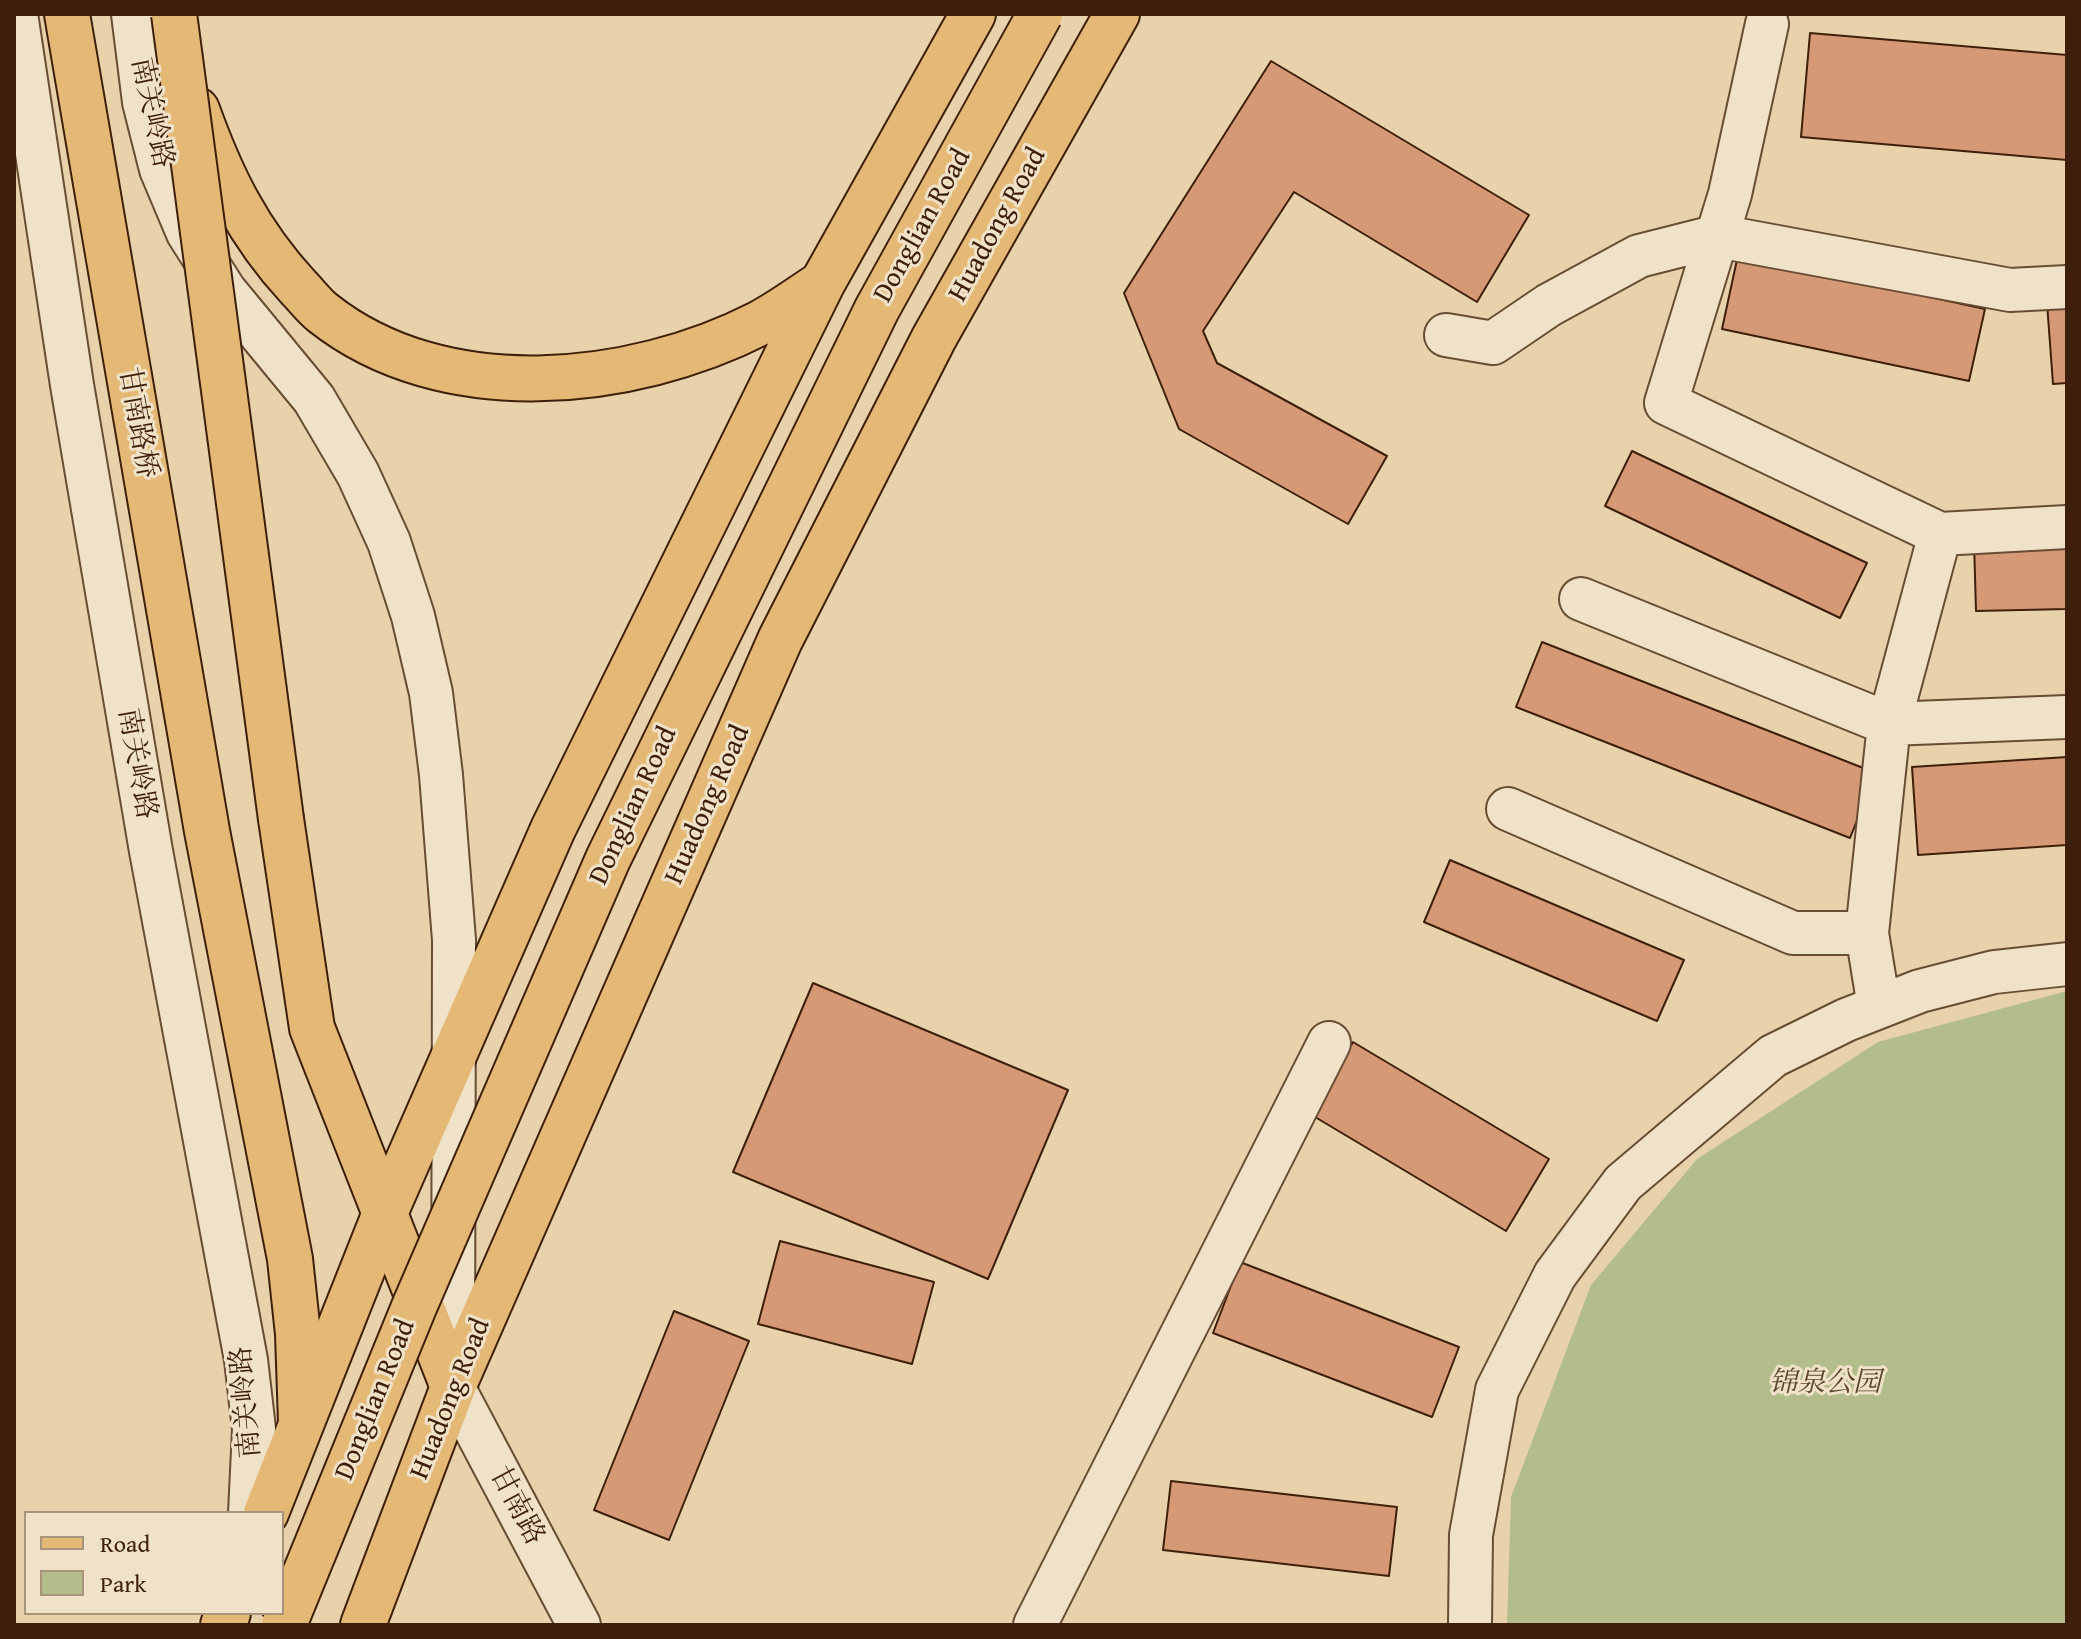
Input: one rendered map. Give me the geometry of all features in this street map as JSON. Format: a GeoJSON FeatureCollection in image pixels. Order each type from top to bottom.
{"type":"FeatureCollection","features":[{"type":"Feature","properties":{"kind":"main road","name":"甘南路桥"},"geometry":{"type":"LineString","coordinates":[[67,14],[207,831],[290,1259],[298,1334],[301,1423]]}},
{"type":"Feature","properties":{"kind":"main road"},"geometry":{"type":"LineString","coordinates":[[267,1511],[385,1213],[553,829],[823,282],[973,14]]}},
{"type":"Feature","properties":{"kind":"main road","name":"Donglian Road"},"geometry":{"type":"LineString","coordinates":[[284,1625],[414,1307],[608,859],[877,309],[1040,14]]}},
{"type":"Feature","properties":{"kind":"main road","name":"Huadong Road"},"geometry":{"type":"LineString","coordinates":[[363,1625],[453,1387],[780,640],[934,338],[1117,14]]}},
{"type":"Feature","properties":{"kind":"main road"},"geometry":{"type":"LineString","coordinates":[[160,15],[216,164],[249,226],[284,272],[320,311],[361,340],[408,360],[458,371],[524,378],[581,377],[647,365],[707,347],[762,323],[823,282]]}},
{"type":"Feature","properties":{"kind":"main road"},"geometry":{"type":"LineString","coordinates":[[160,15],[312,1028],[453,1387]]}},
{"type":"Feature","properties":{"kind":"street","name":"南关岭路"},"geometry":{"type":"LineString","coordinates":[[16,14],[72,385],[146,820],[246,1360],[254,1429],[250,1511]]}},
{"type":"Feature","properties":{"kind":"street","name":"南关岭路"},"geometry":{"type":"LineString","coordinates":[[160,15],[144,102],[161,169],[188,233],[225,291],[314,399],[358,474],[389,542],[413,616],[431,693],[454,940],[453,1387]]}},
{"type":"Feature","properties":{"kind":"street"},"geometry":{"type":"LineString","coordinates":[[1767,24],[1730,194],[1666,403],[1940,534],[2067,527]]}},
{"type":"Feature","properties":{"kind":"street"},"geometry":{"type":"LineString","coordinates":[[1446,335],[1493,343],[1549,305],[1639,256],[1718,236],[2010,290],[2067,287]]}},
{"type":"Feature","properties":{"kind":"street"},"geometry":{"type":"LineString","coordinates":[[1879,1007],[1867,933],[1889,724],[1940,534]]}},
{"type":"Feature","properties":{"kind":"street"},"geometry":{"type":"LineString","coordinates":[[1581,599],[1889,724],[2067,717]]}},
{"type":"Feature","properties":{"kind":"street"},"geometry":{"type":"LineString","coordinates":[[1508,809],[1793,933],[1867,933]]}},
{"type":"Feature","properties":{"kind":"street"},"geometry":{"type":"LineString","coordinates":[[1470,1625],[1471,1535],[1497,1390],[1555,1275],[1623,1183],[1773,1056],[1846,1020],[1920,991],[1994,972],[2067,964]]}},
{"type":"Feature","properties":{"kind":"street"},"geometry":{"type":"LineString","coordinates":[[1035,1625],[1329,1043]]}},
{"type":"Feature","properties":{"kind":"street","name":"甘南路"},"geometry":{"type":"LineString","coordinates":[[453,1387],[579,1625]]}},
{"type":"Feature","properties":{"kind":"green space","name":"锦泉公园"},"geometry":{"type":"Polygon","coordinates":[[[2067,991],[2067,1625],[1507,1625],[1511,1497],[1591,1285],[1697,1159],[1878,1042],[2067,991]]]}},
{"type":"Feature","properties":{"kind":"building"},"geometry":{"type":"Polygon","coordinates":[[[1810,33],[2067,55],[2067,160],[1801,137],[1810,33]]]}},
{"type":"Feature","properties":{"kind":"building"},"geometry":{"type":"Polygon","coordinates":[[[1271,61],[1529,215],[1477,302],[1294,192],[1203,331],[1217,363],[1387,456],[1348,524],[1179,429],[1124,293],[1271,61]]]}},
{"type":"Feature","properties":{"kind":"building"},"geometry":{"type":"Polygon","coordinates":[[[1738,255],[1985,309],[1969,381],[1722,329],[1738,255]]]}},
{"type":"Feature","properties":{"kind":"building"},"geometry":{"type":"Polygon","coordinates":[[[2067,302],[2067,383],[2053,384],[2047,303],[2067,302]]]}},
{"type":"Feature","properties":{"kind":"building"},"geometry":{"type":"Polygon","coordinates":[[[1632,451],[1867,563],[1840,618],[1605,506],[1632,451]]]}},
{"type":"Feature","properties":{"kind":"building"},"geometry":{"type":"Polygon","coordinates":[[[2067,539],[2067,609],[1976,611],[1974,542],[2067,539]]]}},
{"type":"Feature","properties":{"kind":"building"},"geometry":{"type":"Polygon","coordinates":[[[1542,642],[1876,773],[1850,838],[1516,707],[1542,642]]]}},
{"type":"Feature","properties":{"kind":"building"},"geometry":{"type":"Polygon","coordinates":[[[2067,757],[2067,845],[1918,855],[1912,767],[2067,757]]]}},
{"type":"Feature","properties":{"kind":"building"},"geometry":{"type":"Polygon","coordinates":[[[1450,860],[1684,960],[1657,1021],[1424,922],[1450,860]]]}},
{"type":"Feature","properties":{"kind":"building"},"geometry":{"type":"Polygon","coordinates":[[[813,983],[1068,1090],[988,1279],[733,1172],[813,983]]]}},
{"type":"Feature","properties":{"kind":"building"},"geometry":{"type":"Polygon","coordinates":[[[1353,1042],[1549,1159],[1506,1231],[1310,1114],[1353,1042]]]}},
{"type":"Feature","properties":{"kind":"building"},"geometry":{"type":"Polygon","coordinates":[[[780,1241],[934,1282],[912,1364],[758,1324],[780,1241]]]}},
{"type":"Feature","properties":{"kind":"building"},"geometry":{"type":"Polygon","coordinates":[[[1240,1262],[1459,1347],[1432,1417],[1213,1333],[1240,1262]]]}},
{"type":"Feature","properties":{"kind":"building"},"geometry":{"type":"Polygon","coordinates":[[[674,1311],[749,1341],[669,1540],[594,1510],[674,1311]]]}},
{"type":"Feature","properties":{"kind":"building"},"geometry":{"type":"Polygon","coordinates":[[[1171,1481],[1397,1507],[1389,1576],[1163,1550],[1171,1481]]]}}]}
